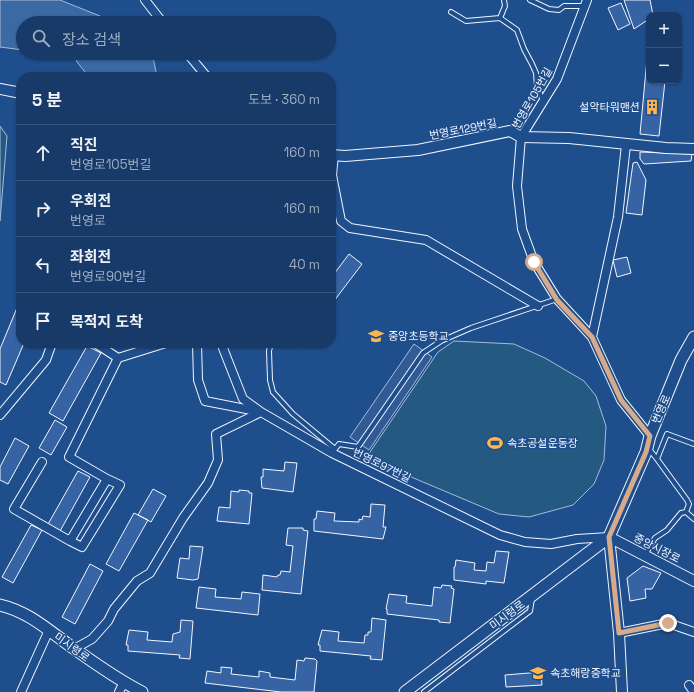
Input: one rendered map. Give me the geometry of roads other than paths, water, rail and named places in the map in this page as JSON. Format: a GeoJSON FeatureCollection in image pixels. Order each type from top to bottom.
{"type":"FeatureCollection","features":[{"type":"Feature","properties":{"kind":"main road","name":"번영로"},"geometry":{"type":"LineString","coordinates":[[609,537],[681,360],[694,337]]}},
{"type":"Feature","properties":{"kind":"main road","name":"미시령로"},"geometry":{"type":"LineString","coordinates":[[405,692],[609,537]]}},
{"type":"Feature","properties":{"kind":"main road","name":"미시령로"},"geometry":{"type":"LineString","coordinates":[[0,605],[12,608],[30,616],[122,687],[142,692]]}},
{"type":"Feature","properties":{"kind":"street"},"geometry":{"type":"LineString","coordinates":[[145,0],[158,16]]}},
{"type":"Feature","properties":{"kind":"street","name":"번영로105번길"},"geometry":{"type":"LineString","coordinates":[[587,0],[580,23],[558,79],[521,137],[517,186],[522,229],[534,262],[557,300],[592,337],[621,400],[648,441]]}},
{"type":"Feature","properties":{"kind":"street"},"geometry":{"type":"LineString","coordinates":[[193,60],[203,72]]}},
{"type":"Feature","properties":{"kind":"street"},"geometry":{"type":"LineString","coordinates":[[0,89],[16,92]]}},
{"type":"Feature","properties":{"kind":"street","name":"번영로129번길"},"geometry":{"type":"LineString","coordinates":[[336,155],[418,150],[510,131],[521,137],[597,140],[626,145],[694,149]]}},
{"type":"Feature","properties":{"kind":"street"},"geometry":{"type":"LineString","coordinates":[[592,337],[618,217],[626,145]]}},
{"type":"Feature","properties":{"kind":"street"},"geometry":{"type":"LineString","coordinates":[[336,198],[341,221],[350,228],[426,240],[538,306]]}},
{"type":"Feature","properties":{"kind":"street"},"geometry":{"type":"LineString","coordinates":[[0,415],[46,360],[50,348]]}},
{"type":"Feature","properties":{"kind":"street"},"geometry":{"type":"LineString","coordinates":[[103,348],[118,358]]}},
{"type":"Feature","properties":{"kind":"street"},"geometry":{"type":"LineString","coordinates":[[42,462],[14,510],[82,548],[120,485],[69,457],[118,358],[150,348]]}},
{"type":"Feature","properties":{"kind":"street","name":"번영로97번길"},"geometry":{"type":"LineString","coordinates":[[197,348],[198,380],[205,400],[261,412],[334,451],[500,535],[525,542],[551,544],[577,539],[609,537]]}},
{"type":"Feature","properties":{"kind":"street"},"geometry":{"type":"LineString","coordinates":[[74,649],[92,639],[108,621],[114,609],[137,581],[150,573],[212,474],[218,460],[216,434],[261,412],[243,399],[222,348]]}},
{"type":"Feature","properties":{"kind":"street"},"geometry":{"type":"LineString","coordinates":[[70,541],[107,479]]}},
{"type":"Feature","properties":{"kind":"street","name":"중앙시장로"},"geometry":{"type":"LineString","coordinates":[[609,537],[694,581]]}},
{"type":"Feature","properties":{"kind":"street","name":"번영로"},"geometry":{"type":"LineString","coordinates":[[609,537],[619,633],[622,692]]}},
{"type":"Feature","properties":{"kind":"street"},"geometry":{"type":"LineString","coordinates":[[619,633],[668,623],[694,632]]}},
{"type":"Feature","properties":{"kind":"street"},"geometry":{"type":"LineString","coordinates":[[21,692],[49,630]]}},
{"type":"Feature","properties":{"kind":"lane"},"geometry":{"type":"LineString","coordinates":[[500,18],[505,6],[504,0]]}},
{"type":"Feature","properties":{"kind":"lane"},"geometry":{"type":"LineString","coordinates":[[530,0],[549,9],[559,10],[564,6],[583,6],[580,23]]}},
{"type":"Feature","properties":{"kind":"lane"},"geometry":{"type":"LineString","coordinates":[[451,12],[466,21],[500,18],[517,30],[534,69],[537,86],[544,101]]}},
{"type":"Feature","properties":{"kind":"lane"},"geometry":{"type":"LineString","coordinates":[[270,348],[270,380],[273,392],[294,414],[334,451],[339,444],[358,447],[423,353],[441,341],[471,328],[557,300]]}},
{"type":"Feature","properties":{"kind":"lane"},"geometry":{"type":"LineString","coordinates":[[657,460],[667,434],[694,444]]}},
{"type":"Feature","properties":{"kind":"lane"},"geometry":{"type":"LineString","coordinates":[[648,441],[657,460],[687,500],[689,504],[686,512]]}},
{"type":"Feature","properties":{"kind":"lane"},"geometry":{"type":"LineString","coordinates":[[686,512],[694,519]]}},
{"type":"Feature","properties":{"kind":"lane"},"geometry":{"type":"LineString","coordinates":[[645,556],[655,538],[667,530],[681,513],[686,512]]}},
{"type":"Feature","properties":{"kind":"lane"},"geometry":{"type":"LineString","coordinates":[[424,692],[530,611],[533,595]]}},
{"type":"Feature","properties":{"kind":"place","name":"설악타워맨션"},"geometry":{"type":"Point","coordinates":[652,107]}},
{"type":"Feature","properties":{"kind":"place","name":"중앙초등학교"},"geometry":{"type":"Point","coordinates":[376,336]}},
{"type":"Feature","properties":{"kind":"place","name":"속초공설운동장"},"geometry":{"type":"Point","coordinates":[495,443]}},
{"type":"Feature","properties":{"kind":"place","name":"속초해랑중학교"},"geometry":{"type":"Point","coordinates":[538,673]}}]}
